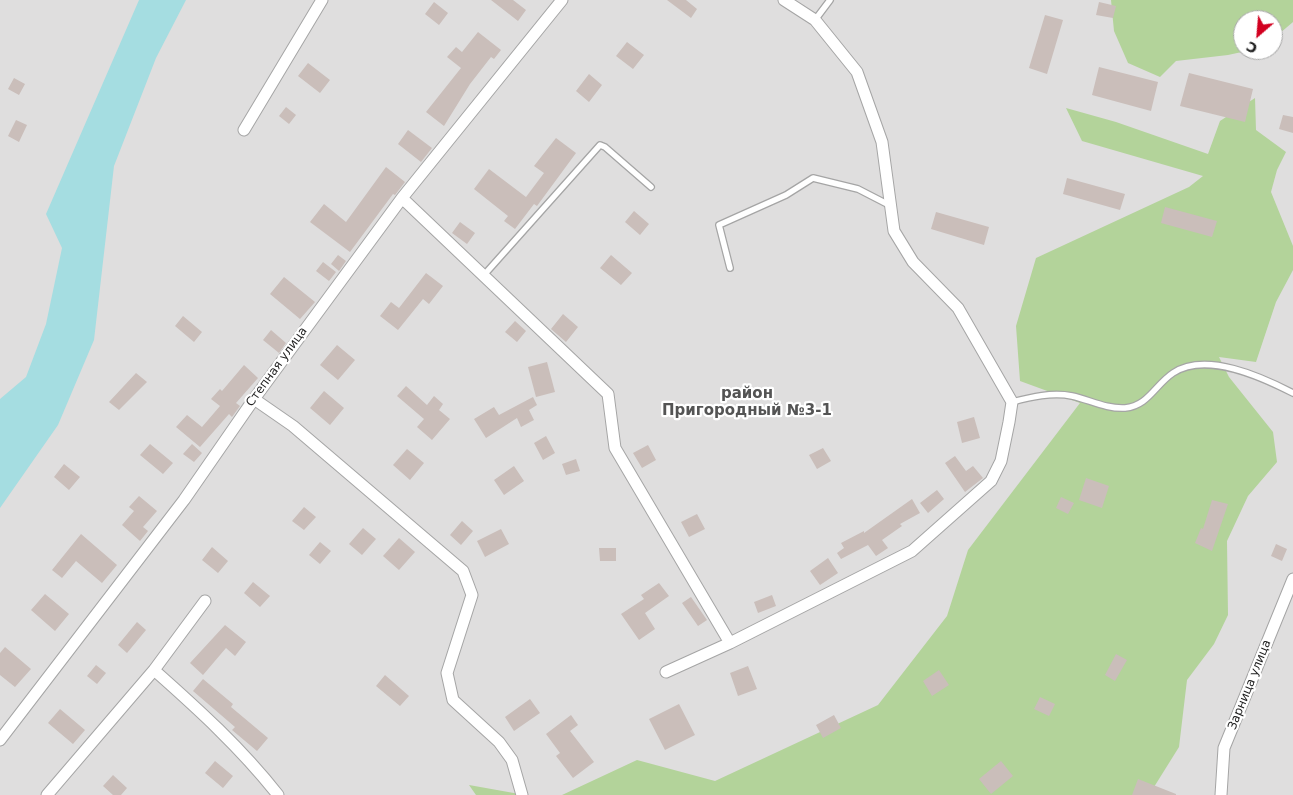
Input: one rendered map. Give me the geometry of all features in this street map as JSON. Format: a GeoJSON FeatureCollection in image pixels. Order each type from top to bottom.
{"type":"FeatureCollection","features":[{"type":"Feature","properties":{"kind":"street"},"geometry":{"type":"LineString","coordinates":[[244,130],[322,0]]}},
{"type":"Feature","properties":{"kind":"street","name":"Степная улица"},"geometry":{"type":"LineString","coordinates":[[0,740],[184,500],[254,399],[402,198],[562,0]]}},
{"type":"Feature","properties":{"kind":"street"},"geometry":{"type":"LineString","coordinates":[[666,672],[730,643],[912,552],[991,481],[1000,461],[1012,402],[958,308],[913,262],[894,231],[882,142],[856,72],[815,20],[784,0]]}},
{"type":"Feature","properties":{"kind":"street"},"geometry":{"type":"LineString","coordinates":[[402,198],[608,394],[615,448],[730,643]]}},
{"type":"Feature","properties":{"kind":"street"},"geometry":{"type":"LineString","coordinates":[[254,399],[293,426],[463,571],[472,595],[447,673],[453,700],[499,742],[512,760],[522,795]]}},
{"type":"Feature","properties":{"kind":"street","name":"Зарница улица"},"geometry":{"type":"LineString","coordinates":[[1221,795],[1224,748],[1293,579]]}},
{"type":"Feature","properties":{"kind":"street"},"geometry":{"type":"LineString","coordinates":[[47,795],[154,670],[205,601]]}},
{"type":"Feature","properties":{"kind":"street"},"geometry":{"type":"LineString","coordinates":[[154,670],[218,728],[259,771],[278,795]]}},
{"type":"Feature","properties":{"kind":"lane"},"geometry":{"type":"LineString","coordinates":[[815,20],[830,0]]}},
{"type":"Feature","properties":{"kind":"lane"},"geometry":{"type":"LineString","coordinates":[[484,275],[600,145],[606,147],[651,187]]}},
{"type":"Feature","properties":{"kind":"lane"},"geometry":{"type":"LineString","coordinates":[[730,268],[719,225],[786,195],[813,178],[858,189],[891,206]]}},
{"type":"Feature","properties":{"kind":"lane"},"geometry":{"type":"LineString","coordinates":[[1012,402],[1035,396],[1053,395],[1071,396],[1105,407],[1135,406],[1148,398],[1174,372],[1200,365],[1221,365],[1264,379],[1293,393]]}},
{"type":"Feature","properties":{"kind":"shaded area"},"geometry":{"type":"Polygon","coordinates":[[[0,0],[1293,0],[1293,795],[0,795],[0,0]]]}},
{"type":"Feature","properties":{"kind":"green space"},"geometry":{"type":"Polygon","coordinates":[[[1111,0],[1293,0],[1293,22],[1283,30],[1283,10],[1233,10],[1233,54],[1176,61],[1160,77],[1128,63],[1114,31],[1111,0]]]}},
{"type":"Feature","properties":{"kind":"green space"},"geometry":{"type":"Polygon","coordinates":[[[1255,98],[1256,130],[1286,152],[1277,170],[1271,192],[1293,246],[1293,270],[1276,302],[1256,362],[1219,357],[1229,377],[1273,432],[1277,462],[1248,496],[1227,541],[1228,615],[1214,644],[1187,680],[1179,747],[1149,795],[562,795],[637,760],[715,781],[878,705],[947,616],[968,550],[1080,403],[1020,381],[1016,326],[1036,258],[1189,187],[1203,176],[1082,141],[1066,108],[1116,122],[1208,154],[1220,121],[1255,98]]]}},
{"type":"Feature","properties":{"kind":"green space"},"geometry":{"type":"Polygon","coordinates":[[[469,785],[525,795],[476,795],[469,785]]]}},
{"type":"Feature","properties":{"kind":"water"},"geometry":{"type":"Polygon","coordinates":[[[139,0],[186,0],[156,58],[114,166],[94,340],[58,425],[0,508],[0,399],[26,377],[46,324],[62,248],[46,214],[139,0]]]}},
{"type":"Feature","properties":{"kind":"building"},"geometry":{"type":"Polygon","coordinates":[[[491,0],[513,0],[526,10],[518,21],[491,0]]]}},
{"type":"Feature","properties":{"kind":"building"},"geometry":{"type":"Polygon","coordinates":[[[667,0],[686,0],[697,9],[691,18],[667,0]]]}},
{"type":"Feature","properties":{"kind":"building"},"geometry":{"type":"Polygon","coordinates":[[[434,2],[448,13],[439,25],[425,14],[434,2]]]}},
{"type":"Feature","properties":{"kind":"building"},"geometry":{"type":"Polygon","coordinates":[[[1099,2],[1116,6],[1113,18],[1096,15],[1099,2]]]}},
{"type":"Feature","properties":{"kind":"building"},"geometry":{"type":"Polygon","coordinates":[[[1045,15],[1063,20],[1047,74],[1029,68],[1045,15]]]}},
{"type":"Feature","properties":{"kind":"building"},"geometry":{"type":"Polygon","coordinates":[[[478,32],[501,50],[494,59],[491,57],[470,84],[444,126],[426,112],[461,68],[447,57],[456,47],[462,52],[478,32]]]}},
{"type":"Feature","properties":{"kind":"building"},"geometry":{"type":"Polygon","coordinates":[[[627,42],[644,55],[633,69],[616,56],[627,42]]]}},
{"type":"Feature","properties":{"kind":"building"},"geometry":{"type":"Polygon","coordinates":[[[308,63],[330,80],[320,93],[298,76],[308,63]]]}},
{"type":"Feature","properties":{"kind":"building"},"geometry":{"type":"Polygon","coordinates":[[[1099,67],[1158,82],[1151,111],[1092,95],[1099,67]]]}},
{"type":"Feature","properties":{"kind":"building"},"geometry":{"type":"Polygon","coordinates":[[[1189,73],[1253,89],[1245,122],[1180,106],[1189,73]]]}},
{"type":"Feature","properties":{"kind":"building"},"geometry":{"type":"Polygon","coordinates":[[[589,74],[602,85],[589,102],[576,91],[589,74]]]}},
{"type":"Feature","properties":{"kind":"building"},"geometry":{"type":"Polygon","coordinates":[[[14,78],[25,84],[19,95],[8,89],[14,78]]]}},
{"type":"Feature","properties":{"kind":"building"},"geometry":{"type":"Polygon","coordinates":[[[286,107],[296,115],[289,124],[279,116],[286,107]]]}},
{"type":"Feature","properties":{"kind":"building"},"geometry":{"type":"Polygon","coordinates":[[[1283,115],[1293,117],[1293,133],[1279,129],[1283,115]]]}},
{"type":"Feature","properties":{"kind":"building"},"geometry":{"type":"Polygon","coordinates":[[[16,120],[27,125],[19,142],[8,136],[16,120]]]}},
{"type":"Feature","properties":{"kind":"building"},"geometry":{"type":"Polygon","coordinates":[[[408,130],[432,148],[421,162],[398,144],[408,130]]]}},
{"type":"Feature","properties":{"kind":"building"},"geometry":{"type":"Polygon","coordinates":[[[556,138],[576,153],[537,206],[534,204],[515,229],[504,221],[508,216],[474,189],[489,169],[526,197],[544,173],[534,166],[556,138]]]}},
{"type":"Feature","properties":{"kind":"building"},"geometry":{"type":"Polygon","coordinates":[[[386,167],[405,182],[395,195],[393,194],[350,252],[310,222],[324,204],[346,222],[386,167]]]}},
{"type":"Feature","properties":{"kind":"building"},"geometry":{"type":"Polygon","coordinates":[[[1067,178],[1125,194],[1120,210],[1063,194],[1067,178]]]}},
{"type":"Feature","properties":{"kind":"building"},"geometry":{"type":"Polygon","coordinates":[[[1165,207],[1217,221],[1212,237],[1161,223],[1165,207]]]}},
{"type":"Feature","properties":{"kind":"building"},"geometry":{"type":"Polygon","coordinates":[[[634,211],[649,224],[640,235],[625,222],[634,211]]]}},
{"type":"Feature","properties":{"kind":"building"},"geometry":{"type":"Polygon","coordinates":[[[936,212],[989,227],[984,245],[931,229],[936,212]]]}},
{"type":"Feature","properties":{"kind":"building"},"geometry":{"type":"Polygon","coordinates":[[[460,222],[475,233],[467,244],[452,233],[460,222]]]}},
{"type":"Feature","properties":{"kind":"building"},"geometry":{"type":"Polygon","coordinates":[[[338,255],[346,261],[339,271],[331,264],[338,255]]]}},
{"type":"Feature","properties":{"kind":"building"},"geometry":{"type":"Polygon","coordinates":[[[611,255],[632,273],[621,285],[600,268],[611,255]]]}},
{"type":"Feature","properties":{"kind":"building"},"geometry":{"type":"Polygon","coordinates":[[[323,262],[336,272],[329,281],[316,271],[323,262]]]}},
{"type":"Feature","properties":{"kind":"building"},"geometry":{"type":"Polygon","coordinates":[[[426,273],[443,286],[429,304],[423,299],[398,330],[380,316],[391,302],[399,308],[426,273]]]}},
{"type":"Feature","properties":{"kind":"building"},"geometry":{"type":"Polygon","coordinates":[[[284,277],[315,302],[300,319],[270,294],[284,277]]]}},
{"type":"Feature","properties":{"kind":"building"},"geometry":{"type":"Polygon","coordinates":[[[563,314],[578,327],[566,342],[551,329],[563,314]]]}},
{"type":"Feature","properties":{"kind":"building"},"geometry":{"type":"Polygon","coordinates":[[[183,316],[202,332],[194,342],[175,326],[183,316]]]}},
{"type":"Feature","properties":{"kind":"building"},"geometry":{"type":"Polygon","coordinates":[[[515,321],[526,331],[517,342],[505,332],[515,321]]]}},
{"type":"Feature","properties":{"kind":"building"},"geometry":{"type":"Polygon","coordinates":[[[271,330],[286,343],[279,353],[263,340],[271,330]]]}},
{"type":"Feature","properties":{"kind":"building"},"geometry":{"type":"Polygon","coordinates":[[[337,345],[355,360],[338,380],[320,365],[337,345]]]}},
{"type":"Feature","properties":{"kind":"building"},"geometry":{"type":"Polygon","coordinates":[[[547,362],[555,392],[536,397],[528,367],[547,362]]]}},
{"type":"Feature","properties":{"kind":"building"},"geometry":{"type":"Polygon","coordinates":[[[244,365],[258,378],[236,403],[240,406],[232,417],[229,414],[200,447],[176,427],[187,415],[202,427],[220,406],[211,399],[220,389],[222,391],[244,365]]]}},
{"type":"Feature","properties":{"kind":"building"},"geometry":{"type":"Polygon","coordinates":[[[136,373],[147,382],[119,410],[109,402],[136,373]]]}},
{"type":"Feature","properties":{"kind":"building"},"geometry":{"type":"Polygon","coordinates":[[[406,386],[427,405],[434,396],[443,404],[439,410],[450,419],[432,440],[417,427],[424,419],[397,396],[406,386]]]}},
{"type":"Feature","properties":{"kind":"building"},"geometry":{"type":"Polygon","coordinates":[[[324,391],[344,408],[330,425],[310,408],[324,391]]]}},
{"type":"Feature","properties":{"kind":"building"},"geometry":{"type":"Polygon","coordinates":[[[533,397],[537,405],[529,410],[534,420],[521,427],[517,418],[486,438],[474,419],[494,407],[499,415],[533,397]]]}},
{"type":"Feature","properties":{"kind":"building"},"geometry":{"type":"Polygon","coordinates":[[[974,417],[980,438],[962,443],[957,422],[974,417]]]}},
{"type":"Feature","properties":{"kind":"building"},"geometry":{"type":"Polygon","coordinates":[[[546,436],[555,453],[543,460],[534,443],[546,436]]]}},
{"type":"Feature","properties":{"kind":"building"},"geometry":{"type":"Polygon","coordinates":[[[150,444],[173,463],[163,474],[140,455],[150,444]]]}},
{"type":"Feature","properties":{"kind":"building"},"geometry":{"type":"Polygon","coordinates":[[[192,444],[202,453],[194,462],[183,454],[192,444]]]}},
{"type":"Feature","properties":{"kind":"building"},"geometry":{"type":"Polygon","coordinates":[[[648,445],[656,460],[642,468],[633,453],[648,445]]]}},
{"type":"Feature","properties":{"kind":"building"},"geometry":{"type":"Polygon","coordinates":[[[823,448],[831,461],[817,469],[809,455],[823,448]]]}},
{"type":"Feature","properties":{"kind":"building"},"geometry":{"type":"Polygon","coordinates":[[[407,449],[424,463],[410,480],[393,465],[407,449]]]}},
{"type":"Feature","properties":{"kind":"building"},"geometry":{"type":"Polygon","coordinates":[[[955,456],[966,471],[973,466],[983,478],[965,492],[945,463],[955,456]]]}},
{"type":"Feature","properties":{"kind":"building"},"geometry":{"type":"Polygon","coordinates":[[[576,459],[580,471],[566,475],[562,464],[576,459]]]}},
{"type":"Feature","properties":{"kind":"building"},"geometry":{"type":"Polygon","coordinates":[[[64,464],[80,477],[69,490],[54,477],[64,464]]]}},
{"type":"Feature","properties":{"kind":"building"},"geometry":{"type":"Polygon","coordinates":[[[514,466],[524,481],[504,495],[494,480],[514,466]]]}},
{"type":"Feature","properties":{"kind":"building"},"geometry":{"type":"Polygon","coordinates":[[[1086,478],[1109,486],[1102,508],[1079,500],[1086,478]]]}},
{"type":"Feature","properties":{"kind":"building"},"geometry":{"type":"Polygon","coordinates":[[[937,490],[944,499],[928,513],[920,503],[937,490]]]}},
{"type":"Feature","properties":{"kind":"building"},"geometry":{"type":"Polygon","coordinates":[[[139,496],[157,511],[143,527],[148,531],[140,541],[122,525],[134,511],[129,507],[139,496]]]}},
{"type":"Feature","properties":{"kind":"building"},"geometry":{"type":"Polygon","coordinates":[[[1061,497],[1074,503],[1068,514],[1056,508],[1061,497]]]}},
{"type":"Feature","properties":{"kind":"building"},"geometry":{"type":"Polygon","coordinates":[[[912,499],[920,513],[900,524],[902,526],[882,540],[888,548],[876,556],[868,545],[841,559],[837,553],[844,548],[841,543],[864,531],[864,533],[912,499]]]}},
{"type":"Feature","properties":{"kind":"building"},"geometry":{"type":"Polygon","coordinates":[[[1212,500],[1228,504],[1212,551],[1195,543],[1201,528],[1203,529],[1212,500]]]}},
{"type":"Feature","properties":{"kind":"building"},"geometry":{"type":"Polygon","coordinates":[[[304,507],[316,517],[304,530],[292,521],[304,507]]]}},
{"type":"Feature","properties":{"kind":"building"},"geometry":{"type":"Polygon","coordinates":[[[697,514],[705,529],[689,537],[681,522],[697,514]]]}},
{"type":"Feature","properties":{"kind":"building"},"geometry":{"type":"Polygon","coordinates":[[[462,521],[473,531],[461,545],[450,535],[462,521]]]}},
{"type":"Feature","properties":{"kind":"building"},"geometry":{"type":"Polygon","coordinates":[[[363,528],[376,539],[362,555],[349,544],[363,528]]]}},
{"type":"Feature","properties":{"kind":"building"},"geometry":{"type":"Polygon","coordinates":[[[501,529],[509,544],[485,557],[477,541],[501,529]]]}},
{"type":"Feature","properties":{"kind":"building"},"geometry":{"type":"Polygon","coordinates":[[[81,534],[117,565],[102,583],[76,561],[62,578],[52,570],[81,534]]]}},
{"type":"Feature","properties":{"kind":"building"},"geometry":{"type":"Polygon","coordinates":[[[399,538],[415,552],[399,570],[383,556],[399,538]]]}},
{"type":"Feature","properties":{"kind":"building"},"geometry":{"type":"Polygon","coordinates":[[[320,542],[331,551],[320,564],[309,555],[320,542]]]}},
{"type":"Feature","properties":{"kind":"building"},"geometry":{"type":"Polygon","coordinates":[[[1276,544],[1287,549],[1282,561],[1271,556],[1276,544]]]}},
{"type":"Feature","properties":{"kind":"building"},"geometry":{"type":"Polygon","coordinates":[[[212,547],[228,561],[218,573],[202,560],[212,547]]]}},
{"type":"Feature","properties":{"kind":"building"},"geometry":{"type":"Polygon","coordinates":[[[599,548],[616,548],[616,561],[600,561],[599,548]]]}},
{"type":"Feature","properties":{"kind":"building"},"geometry":{"type":"Polygon","coordinates":[[[828,558],[838,573],[820,585],[810,571],[828,558]]]}},
{"type":"Feature","properties":{"kind":"building"},"geometry":{"type":"Polygon","coordinates":[[[253,582],[270,596],[260,607],[244,593],[253,582]]]}},
{"type":"Feature","properties":{"kind":"building"},"geometry":{"type":"Polygon","coordinates":[[[659,583],[669,596],[645,613],[655,629],[639,640],[621,614],[644,599],[641,595],[659,583]]]}},
{"type":"Feature","properties":{"kind":"building"},"geometry":{"type":"Polygon","coordinates":[[[45,594],[69,614],[55,631],[31,610],[45,594]]]}},
{"type":"Feature","properties":{"kind":"building"},"geometry":{"type":"Polygon","coordinates":[[[772,595],[776,606],[758,613],[754,602],[772,595]]]}},
{"type":"Feature","properties":{"kind":"building"},"geometry":{"type":"Polygon","coordinates":[[[691,597],[707,620],[698,626],[682,603],[691,597]]]}},
{"type":"Feature","properties":{"kind":"building"},"geometry":{"type":"Polygon","coordinates":[[[137,622],[146,630],[127,653],[118,645],[137,622]]]}},
{"type":"Feature","properties":{"kind":"building"},"geometry":{"type":"Polygon","coordinates":[[[225,625],[246,642],[235,656],[226,648],[203,675],[190,663],[225,625]]]}},
{"type":"Feature","properties":{"kind":"building"},"geometry":{"type":"Polygon","coordinates":[[[5,647],[31,669],[15,687],[0,675],[0,653],[5,647]]]}},
{"type":"Feature","properties":{"kind":"building"},"geometry":{"type":"Polygon","coordinates":[[[1116,654],[1127,660],[1115,681],[1105,675],[1116,654]]]}},
{"type":"Feature","properties":{"kind":"building"},"geometry":{"type":"Polygon","coordinates":[[[96,665],[106,673],[97,684],[87,676],[96,665]]]}},
{"type":"Feature","properties":{"kind":"building"},"geometry":{"type":"Polygon","coordinates":[[[748,666],[757,689],[738,696],[730,673],[748,666]]]}},
{"type":"Feature","properties":{"kind":"building"},"geometry":{"type":"Polygon","coordinates":[[[939,670],[949,685],[932,696],[923,681],[939,670]]]}},
{"type":"Feature","properties":{"kind":"building"},"geometry":{"type":"Polygon","coordinates":[[[385,675],[409,696],[400,706],[376,686],[385,675]]]}},
{"type":"Feature","properties":{"kind":"building"},"geometry":{"type":"Polygon","coordinates":[[[203,679],[233,704],[231,707],[268,738],[257,751],[232,730],[235,727],[193,691],[203,679]]]}},
{"type":"Feature","properties":{"kind":"building"},"geometry":{"type":"Polygon","coordinates":[[[1040,697],[1055,704],[1049,716],[1034,709],[1040,697]]]}},
{"type":"Feature","properties":{"kind":"building"},"geometry":{"type":"Polygon","coordinates":[[[530,699],[540,713],[514,731],[505,717],[530,699]]]}},
{"type":"Feature","properties":{"kind":"building"},"geometry":{"type":"Polygon","coordinates":[[[679,704],[695,735],[665,750],[649,719],[679,704]]]}},
{"type":"Feature","properties":{"kind":"building"},"geometry":{"type":"Polygon","coordinates":[[[60,709],[85,730],[73,744],[48,723],[60,709]]]}},
{"type":"Feature","properties":{"kind":"building"},"geometry":{"type":"Polygon","coordinates":[[[571,715],[578,725],[570,731],[594,762],[573,778],[556,756],[560,753],[546,734],[571,715]]]}},
{"type":"Feature","properties":{"kind":"building"},"geometry":{"type":"Polygon","coordinates":[[[834,715],[841,728],[823,738],[816,725],[834,715]]]}},
{"type":"Feature","properties":{"kind":"building"},"geometry":{"type":"Polygon","coordinates":[[[215,761],[233,776],[223,788],[205,773],[215,761]]]}},
{"type":"Feature","properties":{"kind":"building"},"geometry":{"type":"Polygon","coordinates":[[[1001,761],[1013,776],[991,794],[979,779],[1001,761]]]}},
{"type":"Feature","properties":{"kind":"building"},"geometry":{"type":"Polygon","coordinates":[[[113,775],[127,788],[121,795],[113,795],[103,786],[113,775]]]}},
{"type":"Feature","properties":{"kind":"building"},"geometry":{"type":"Polygon","coordinates":[[[1138,779],[1176,794],[1176,795],[1132,795],[1138,779]]]}},
{"type":"Feature","properties":{"kind":"district","name":"район Пригородный №3-1"},"geometry":{"type":"Point","coordinates":[747,402]}}]}
